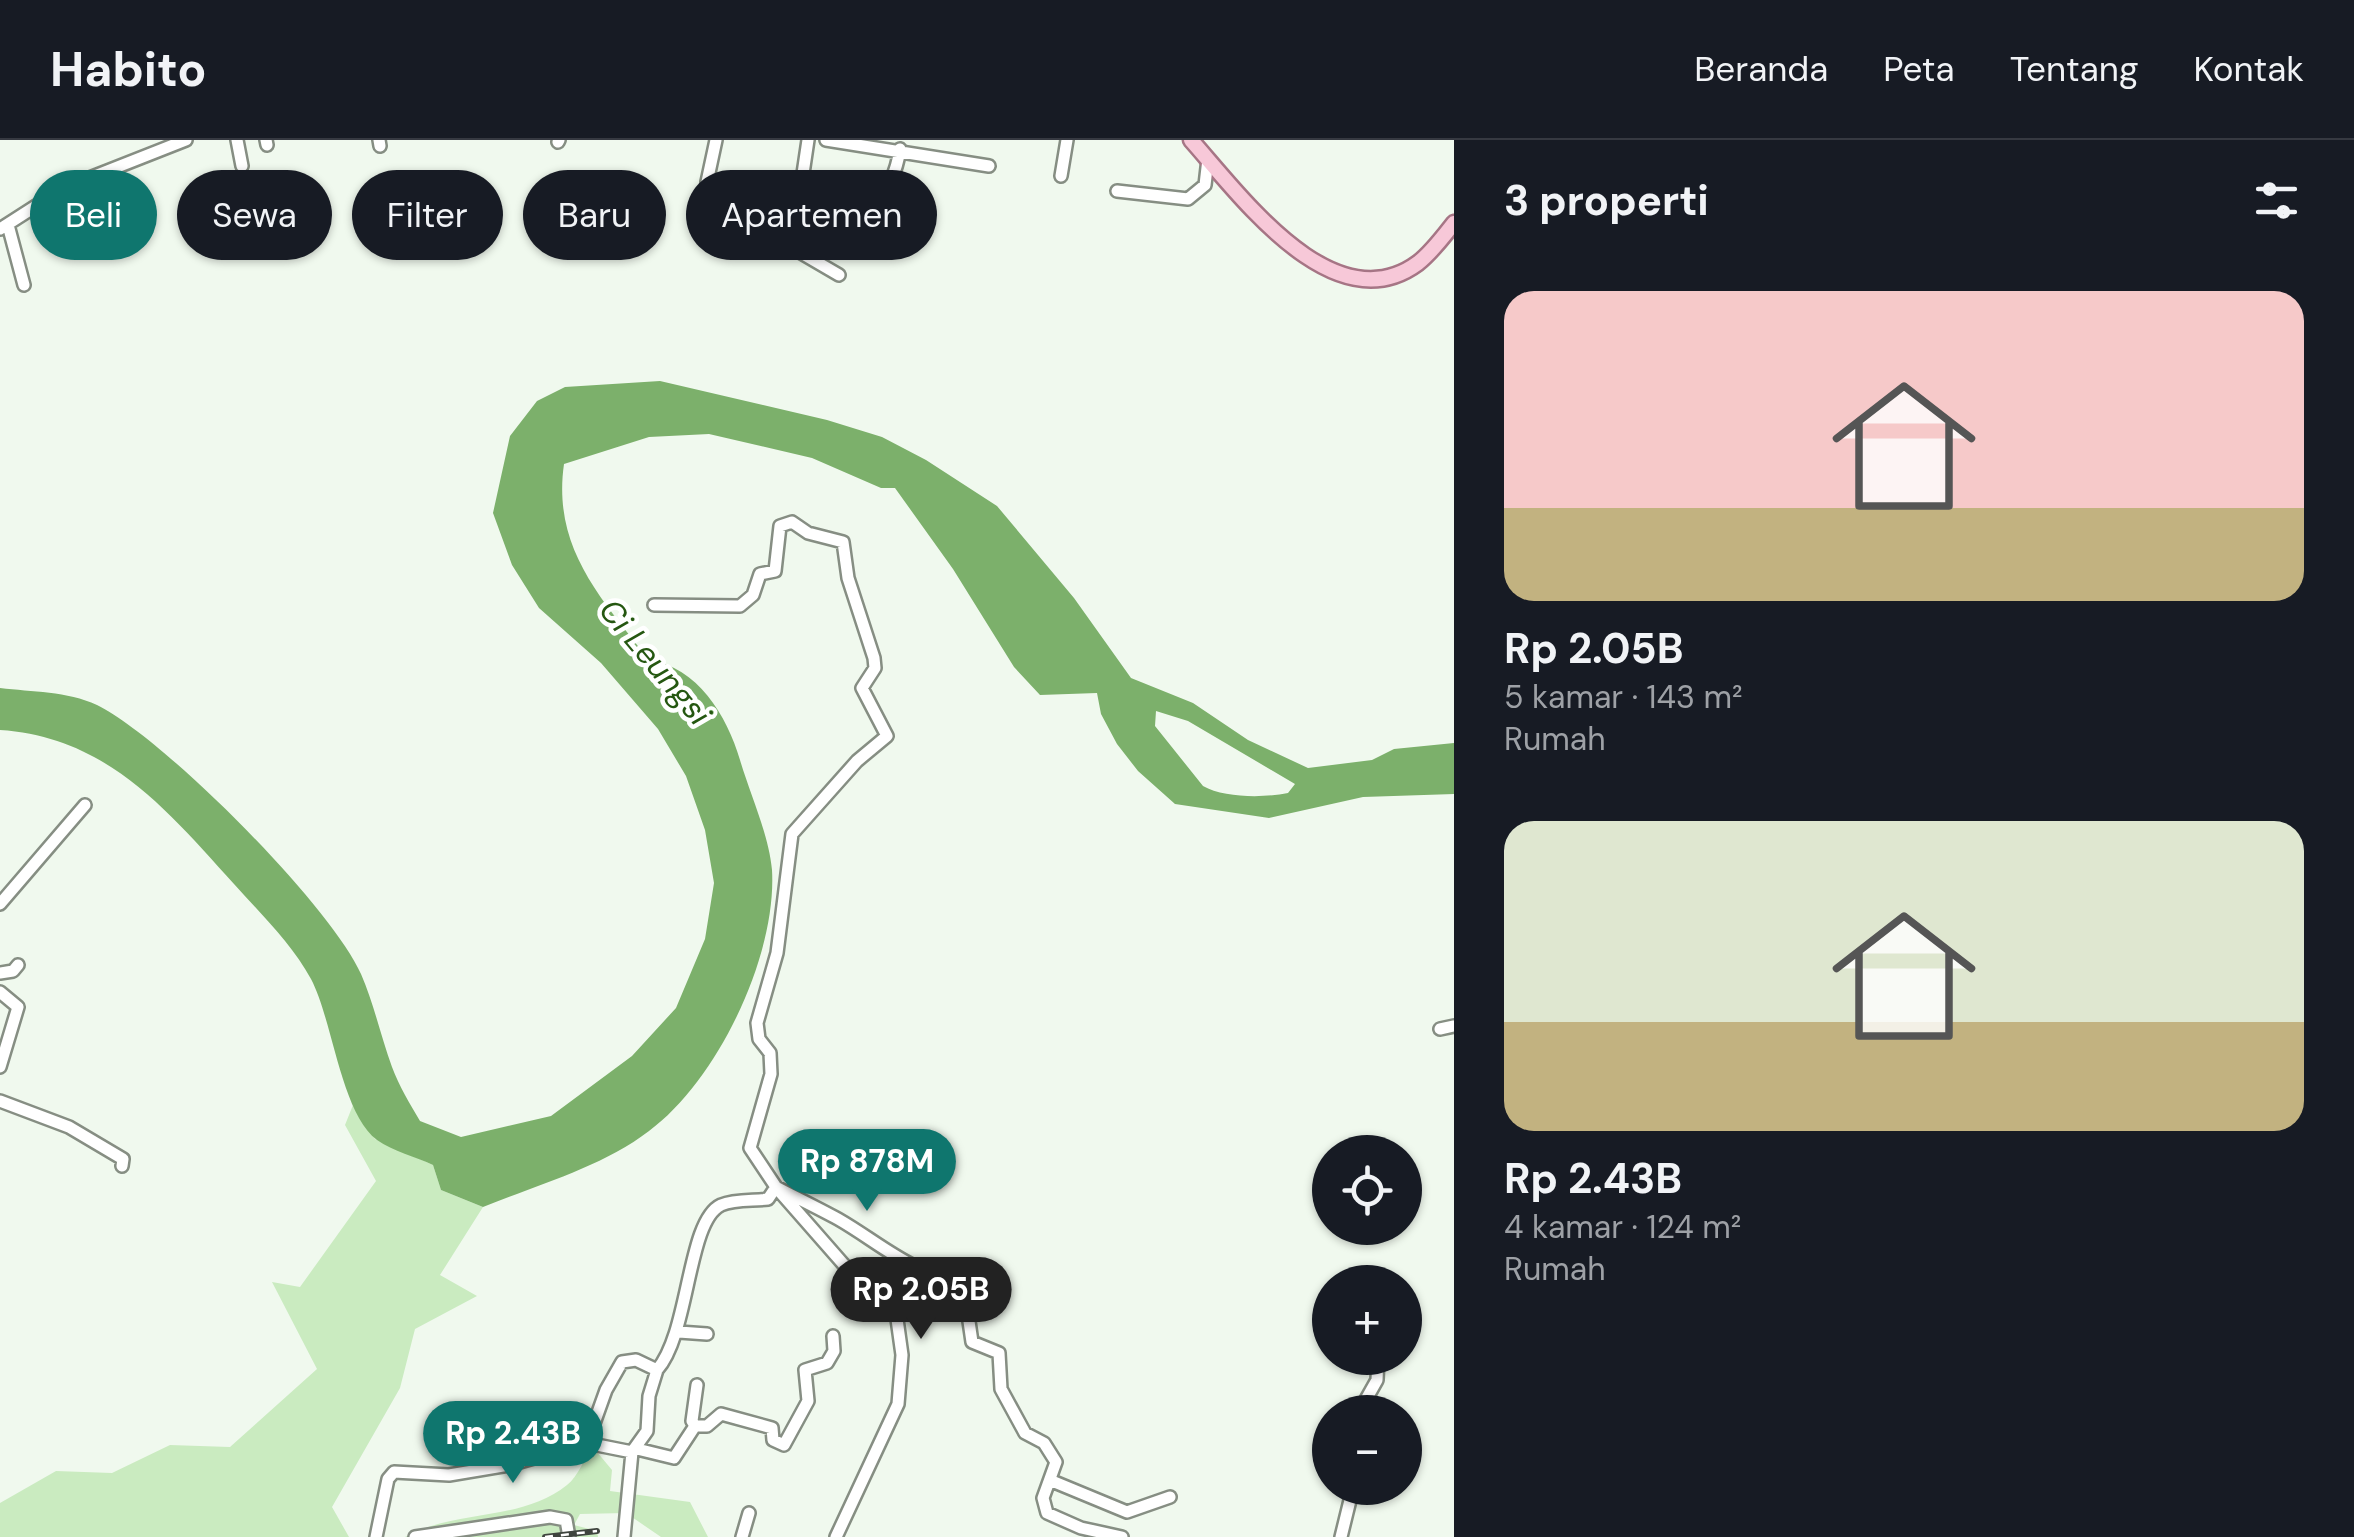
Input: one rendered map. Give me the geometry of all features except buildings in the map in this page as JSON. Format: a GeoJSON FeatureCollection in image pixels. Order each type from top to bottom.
{"type":"FeatureCollection","features":[{"type":"Feature","properties":{"kind":"main road"},"geometry":{"type":"LineString","coordinates":[[1192,140],[1289,244],[1332,273],[1362,277],[1406,270],[1431,251],[1454,223]]}},
{"type":"Feature","properties":{"kind":"street"},"geometry":{"type":"LineString","coordinates":[[24,285],[4,227],[64,188],[186,140]]}},
{"type":"Feature","properties":{"kind":"street"},"geometry":{"type":"LineString","coordinates":[[237,140],[242,166]]}},
{"type":"Feature","properties":{"kind":"street"},"geometry":{"type":"LineString","coordinates":[[716,140],[707,182],[712,201],[839,276]]}},
{"type":"Feature","properties":{"kind":"street"},"geometry":{"type":"LineString","coordinates":[[804,170],[808,140]]}},
{"type":"Feature","properties":{"kind":"street"},"geometry":{"type":"LineString","coordinates":[[826,140],[893,145],[989,166]]}},
{"type":"Feature","properties":{"kind":"street"},"geometry":{"type":"LineString","coordinates":[[1060,176],[1067,140]]}},
{"type":"Feature","properties":{"kind":"street"},"geometry":{"type":"LineString","coordinates":[[892,170],[893,145]]}},
{"type":"Feature","properties":{"kind":"street"},"geometry":{"type":"LineString","coordinates":[[1117,191],[1188,199],[1205,185],[1208,159]]}},
{"type":"Feature","properties":{"kind":"street"},"geometry":{"type":"LineString","coordinates":[[654,606],[740,606],[753,595],[760,574],[775,571],[780,526],[792,522],[808,533],[843,542],[848,578],[874,658],[875,668],[862,688],[887,736],[799,825],[789,848],[777,953],[757,1023],[759,1039],[770,1054],[771,1074],[750,1148],[776,1187],[859,1282],[896,1312],[902,1355],[898,1404],[836,1537]]}},
{"type":"Feature","properties":{"kind":"street"},"geometry":{"type":"LineString","coordinates":[[0,904],[85,804]]}},
{"type":"Feature","properties":{"kind":"street"},"geometry":{"type":"LineString","coordinates":[[0,972],[18,965]]}},
{"type":"Feature","properties":{"kind":"street"},"geometry":{"type":"LineString","coordinates":[[0,992],[18,1007],[0,1067]]}},
{"type":"Feature","properties":{"kind":"street"},"geometry":{"type":"LineString","coordinates":[[1440,1029],[1454,1026]]}},
{"type":"Feature","properties":{"kind":"street"},"geometry":{"type":"LineString","coordinates":[[0,1101],[69,1127],[123,1159],[122,1166]]}},
{"type":"Feature","properties":{"kind":"street"},"geometry":{"type":"LineString","coordinates":[[624,1537],[634,1450],[647,1431],[649,1396],[657,1370],[679,1332],[702,1226],[723,1204],[768,1199],[776,1187]]}},
{"type":"Feature","properties":{"kind":"street"},"geometry":{"type":"LineString","coordinates":[[776,1187],[842,1221],[910,1266],[942,1278],[963,1280],[972,1342],[1000,1355],[1001,1389],[1025,1433],[1049,1448],[1056,1462],[1043,1498],[1050,1515],[1122,1537]]}},
{"type":"Feature","properties":{"kind":"street"},"geometry":{"type":"LineString","coordinates":[[679,1332],[707,1334]]}},
{"type":"Feature","properties":{"kind":"street"},"geometry":{"type":"LineString","coordinates":[[695,1426],[707,1426],[726,1414],[772,1428],[772,1440],[784,1445],[808,1401],[805,1370],[828,1363],[834,1350],[833,1336]]}},
{"type":"Feature","properties":{"kind":"street"},"geometry":{"type":"LineString","coordinates":[[588,1443],[606,1390],[622,1362],[636,1360],[657,1370]]}},
{"type":"Feature","properties":{"kind":"street"},"geometry":{"type":"LineString","coordinates":[[695,1426],[692,1421],[697,1385]]}},
{"type":"Feature","properties":{"kind":"street"},"geometry":{"type":"LineString","coordinates":[[376,1537],[388,1479],[394,1472],[449,1475],[485,1466],[509,1466],[588,1443],[674,1458],[695,1426]]}},
{"type":"Feature","properties":{"kind":"street"},"geometry":{"type":"LineString","coordinates":[[476,1435],[485,1466]]}},
{"type":"Feature","properties":{"kind":"street"},"geometry":{"type":"LineString","coordinates":[[1052,1480],[1127,1512],[1170,1497]]}},
{"type":"Feature","properties":{"kind":"street"},"geometry":{"type":"LineString","coordinates":[[1341,1537],[1349,1505]]}},
{"type":"Feature","properties":{"kind":"street"},"geometry":{"type":"LineString","coordinates":[[742,1537],[749,1513]]}},
{"type":"Feature","properties":{"kind":"street"},"geometry":{"type":"LineString","coordinates":[[415,1537],[550,1516],[566,1520],[569,1537]]}},
{"type":"Feature","properties":{"kind":"shaded area"},"geometry":{"type":"Polygon","coordinates":[[[353,1105],[375,1139],[433,1165],[441,1190],[483,1207],[440,1275],[477,1296],[415,1329],[400,1388],[332,1507],[349,1537],[0,1537],[0,1503],[56,1471],[112,1473],[170,1445],[230,1447],[317,1369],[272,1282],[300,1287],[376,1181],[345,1125],[353,1105]]]}},
{"type":"Feature","properties":{"kind":"shaded area"},"geometry":{"type":"Polygon","coordinates":[[[592,1446],[612,1470],[610,1491],[690,1502],[708,1537],[661,1537],[626,1513],[580,1514],[574,1525],[597,1531],[598,1537],[405,1537],[445,1522],[509,1510],[549,1497],[571,1481],[592,1446]]]}},
{"type":"Feature","properties":{"kind":"water","name":"Ci Leungsi"},"geometry":{"type":"Polygon","coordinates":[[[660,381],[827,420],[882,437],[997,506],[1074,598],[1131,678],[1193,703],[1248,740],[1308,768],[1372,760],[1394,749],[1454,743],[1454,794],[1363,797],[1269,818],[1175,804],[1138,771],[1117,744],[1101,714],[1097,693],[1040,695],[1014,667],[953,569],[895,488],[881,488],[812,458],[709,434],[649,437],[564,464],[565,521],[573,547],[598,593],[649,660],[682,672],[695,683],[727,726],[767,843],[772,870],[771,904],[753,976],[720,1048],[698,1081],[649,1131],[590,1165],[483,1207],[441,1190],[433,1165],[383,1144],[365,1127],[346,1088],[311,979],[276,930],[184,830],[132,782],[72,747],[0,730],[0,688],[86,700],[126,723],[202,786],[282,867],[344,944],[361,974],[395,1074],[420,1121],[461,1137],[551,1116],[632,1056],[676,1008],[705,939],[714,883],[705,830],[686,776],[658,729],[601,663],[539,608],[512,565],[493,513],[510,436],[537,401],[565,387],[660,381]],[[1156,711],[1155,726],[1203,786],[1222,793],[1256,796],[1288,793],[1295,784],[1188,721],[1156,711]]]}},
{"type":"Feature","properties":{"kind":"railway"},"geometry":{"type":"LineString","coordinates":[[545,1537],[597,1531]]}}]}
